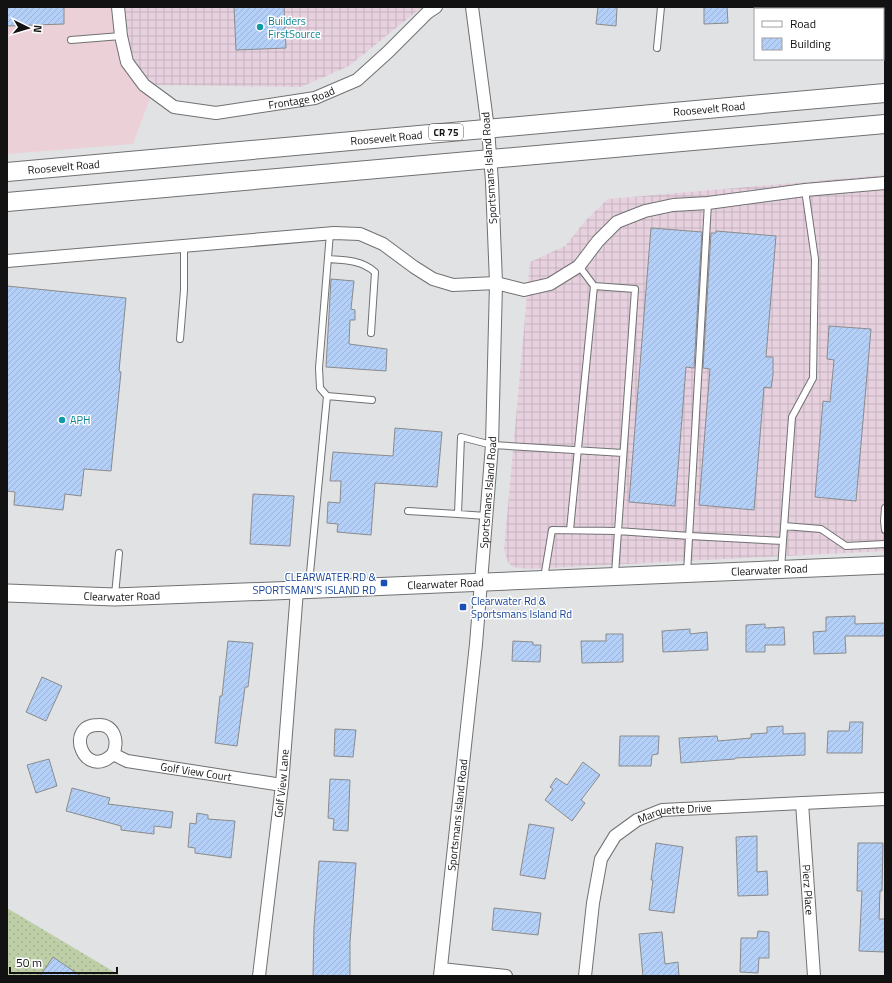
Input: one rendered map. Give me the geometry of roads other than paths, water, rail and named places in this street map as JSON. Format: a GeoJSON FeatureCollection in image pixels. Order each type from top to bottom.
{"type":"FeatureCollection","features":[{"type":"Feature","properties":{"kind":"main road","name":"Roosevelt Road"},"geometry":{"type":"LineString","coordinates":[[7,172],[885,93]]}},
{"type":"Feature","properties":{"kind":"main road"},"geometry":{"type":"LineString","coordinates":[[7,202],[885,124]]}},
{"type":"Feature","properties":{"kind":"street","name":"Frontage Road"},"geometry":{"type":"LineString","coordinates":[[118,7],[121,36],[126,62],[144,85],[174,107],[216,113],[315,98],[357,80],[388,52],[427,13],[436,7]]}},
{"type":"Feature","properties":{"kind":"street","name":"Sportsmans Island Road"},"geometry":{"type":"LineString","coordinates":[[441,972],[482,582],[492,445],[496,283],[488,129],[472,7]]}},
{"type":"Feature","properties":{"kind":"street"},"geometry":{"type":"LineString","coordinates":[[7,261],[330,233],[360,234],[383,244],[432,279],[454,285],[496,283],[524,290],[550,284],[580,266],[598,241],[617,222],[645,211],[673,205],[708,203],[804,190],[885,183]]}},
{"type":"Feature","properties":{"kind":"street","name":"Clearwater Road"},"geometry":{"type":"LineString","coordinates":[[7,593],[115,597],[885,565]]}},
{"type":"Feature","properties":{"kind":"street","name":"Golf View Lane"},"geometry":{"type":"LineString","coordinates":[[259,976],[304,590]]}},
{"type":"Feature","properties":{"kind":"street","name":"Golf View Court"},"geometry":{"type":"LineString","coordinates":[[113,754],[127,761],[282,785]]}},
{"type":"Feature","properties":{"kind":"street","name":"Marquette Drive"},"geometry":{"type":"LineString","coordinates":[[585,976],[593,903],[601,859],[615,836],[637,820],[662,810],[885,799]]}},
{"type":"Feature","properties":{"kind":"street","name":"Pierz Place"},"geometry":{"type":"LineString","coordinates":[[802,803],[814,976]]}},
{"type":"Feature","properties":{"kind":"street"},"geometry":{"type":"LineString","coordinates":[[441,972],[506,976]]}},
{"type":"Feature","properties":{"kind":"lane"},"geometry":{"type":"LineString","coordinates":[[657,48],[661,7]]}},
{"type":"Feature","properties":{"kind":"lane"},"geometry":{"type":"LineString","coordinates":[[71,40],[121,36]]}},
{"type":"Feature","properties":{"kind":"lane"},"geometry":{"type":"LineString","coordinates":[[781,569],[792,417],[813,378],[815,259],[804,190]]}},
{"type":"Feature","properties":{"kind":"lane"},"geometry":{"type":"LineString","coordinates":[[687,573],[708,203]]}},
{"type":"Feature","properties":{"kind":"lane"},"geometry":{"type":"LineString","coordinates":[[330,233],[319,368],[320,388],[327,396],[372,400]]}},
{"type":"Feature","properties":{"kind":"lane"},"geometry":{"type":"LineString","coordinates":[[180,339],[184,290],[184,246]]}},
{"type":"Feature","properties":{"kind":"lane"},"geometry":{"type":"LineString","coordinates":[[328,259],[356,261],[368,266],[375,272],[371,333]]}},
{"type":"Feature","properties":{"kind":"lane"},"geometry":{"type":"LineString","coordinates":[[570,530],[594,286],[580,266]]}},
{"type":"Feature","properties":{"kind":"lane"},"geometry":{"type":"LineString","coordinates":[[594,286],[635,289],[614,576]]}},
{"type":"Feature","properties":{"kind":"lane"},"geometry":{"type":"LineString","coordinates":[[304,590],[310,573],[327,396]]}},
{"type":"Feature","properties":{"kind":"lane"},"geometry":{"type":"LineString","coordinates":[[458,514],[461,437],[492,445],[623,453]]}},
{"type":"Feature","properties":{"kind":"lane"},"geometry":{"type":"LineString","coordinates":[[885,508],[885,530]]}},
{"type":"Feature","properties":{"kind":"lane"},"geometry":{"type":"LineString","coordinates":[[408,511],[486,516]]}},
{"type":"Feature","properties":{"kind":"lane"},"geometry":{"type":"LineString","coordinates":[[784,526],[821,529],[846,546],[885,544]]}},
{"type":"Feature","properties":{"kind":"lane"},"geometry":{"type":"LineString","coordinates":[[544,579],[552,530],[617,531],[783,540]]}},
{"type":"Feature","properties":{"kind":"lane"},"geometry":{"type":"LineString","coordinates":[[115,597],[119,553]]}},
{"type":"Feature","properties":{"kind":"place","name":"Builders FirstSource"},"geometry":{"type":"Point","coordinates":[260,27]}},
{"type":"Feature","properties":{"kind":"place","name":"APH"},"geometry":{"type":"Point","coordinates":[62,420]}},
{"type":"Feature","properties":{"kind":"place","name":"CLEARWATER RD & SPORTSMAN'S ISLAND RD"},"geometry":{"type":"Point","coordinates":[384,583]}},
{"type":"Feature","properties":{"kind":"place","name":"Clearwater Rd & Sportsmans Island Rd"},"geometry":{"type":"Point","coordinates":[463,607]}}]}
